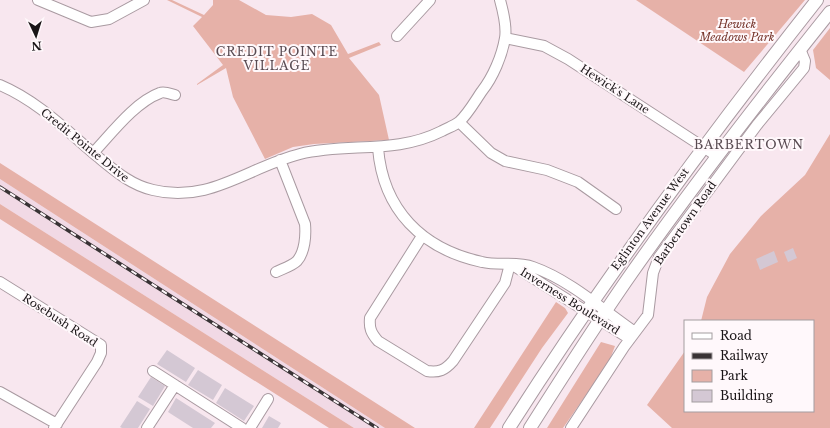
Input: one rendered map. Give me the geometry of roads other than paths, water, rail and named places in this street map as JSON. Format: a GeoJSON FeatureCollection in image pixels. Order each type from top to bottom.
{"type":"FeatureCollection","features":[{"type":"Feature","properties":{"kind":"main road","name":"Eglinton Avenue West"},"geometry":{"type":"LineString","coordinates":[[509,428],[588,306],[703,146],[817,0]]}},
{"type":"Feature","properties":{"kind":"main road","name":"Eglinton Avenue West"},"geometry":{"type":"LineString","coordinates":[[530,428],[602,315],[717,156],[830,12]]}},
{"type":"Feature","properties":{"kind":"street"},"geometry":{"type":"LineString","coordinates":[[38,0],[91,22],[109,19],[144,0]]}},
{"type":"Feature","properties":{"kind":"street"},"geometry":{"type":"LineString","coordinates":[[397,36],[430,0]]}},
{"type":"Feature","properties":{"kind":"street","name":"Credit Pointe Drive"},"geometry":{"type":"LineString","coordinates":[[0,85],[28,99],[120,175],[138,186],[178,194],[199,192],[225,184],[280,160],[323,150],[378,148],[409,143],[430,137],[458,122],[487,85],[496,65],[505,38],[500,0]]}},
{"type":"Feature","properties":{"kind":"street","name":"Hewick's Lane"},"geometry":{"type":"LineString","coordinates":[[505,38],[544,46],[568,59],[717,156]]}},
{"type":"Feature","properties":{"kind":"street","name":"Barbertown Road"},"geometry":{"type":"LineString","coordinates":[[571,428],[632,336],[648,315],[652,273],[659,257],[753,130],[804,68],[805,61],[800,49]]}},
{"type":"Feature","properties":{"kind":"street"},"geometry":{"type":"LineString","coordinates":[[93,153],[123,121],[147,100],[162,92],[175,95]]}},
{"type":"Feature","properties":{"kind":"street"},"geometry":{"type":"LineString","coordinates":[[458,122],[491,153],[505,161],[547,170],[578,182],[616,209]]}},
{"type":"Feature","properties":{"kind":"street","name":"Inverness Boulevard"},"geometry":{"type":"LineString","coordinates":[[378,148],[381,169],[396,206],[408,223],[422,236],[444,249],[465,257],[482,262],[510,264],[588,306],[632,336]]}},
{"type":"Feature","properties":{"kind":"street"},"geometry":{"type":"LineString","coordinates":[[276,272],[297,261],[306,235],[305,224],[280,160]]}},
{"type":"Feature","properties":{"kind":"street"},"geometry":{"type":"LineString","coordinates":[[422,236],[370,318],[369,327],[372,334],[378,341],[427,371],[435,372],[445,370],[453,361],[505,283],[510,264]]}},
{"type":"Feature","properties":{"kind":"street","name":"Rosebush Road"},"geometry":{"type":"LineString","coordinates":[[0,282],[101,345],[101,353],[97,362],[55,426]]}},
{"type":"Feature","properties":{"kind":"street"},"geometry":{"type":"LineString","coordinates":[[153,371],[242,428]]}},
{"type":"Feature","properties":{"kind":"street"},"geometry":{"type":"LineString","coordinates":[[147,428],[175,385]]}},
{"type":"Feature","properties":{"kind":"street"},"geometry":{"type":"LineString","coordinates":[[0,392],[55,426]]}},
{"type":"Feature","properties":{"kind":"street"},"geometry":{"type":"LineString","coordinates":[[250,428],[268,399]]}},
{"type":"Feature","properties":{"kind":"railway"},"geometry":{"type":"LineString","coordinates":[[0,187],[377,428]]}},
{"type":"Feature","properties":{"kind":"district","name":"CREDIT POINTE VILLAGE"},"geometry":{"type":"Point","coordinates":[277,59]}},
{"type":"Feature","properties":{"kind":"district","name":"BARBERTOWN"},"geometry":{"type":"Point","coordinates":[749,145]}},
{"type":"Feature","properties":{"kind":"park label","name":"Hewick Meadows Park"},"geometry":{"type":"Point","coordinates":[737,30]}}]}
